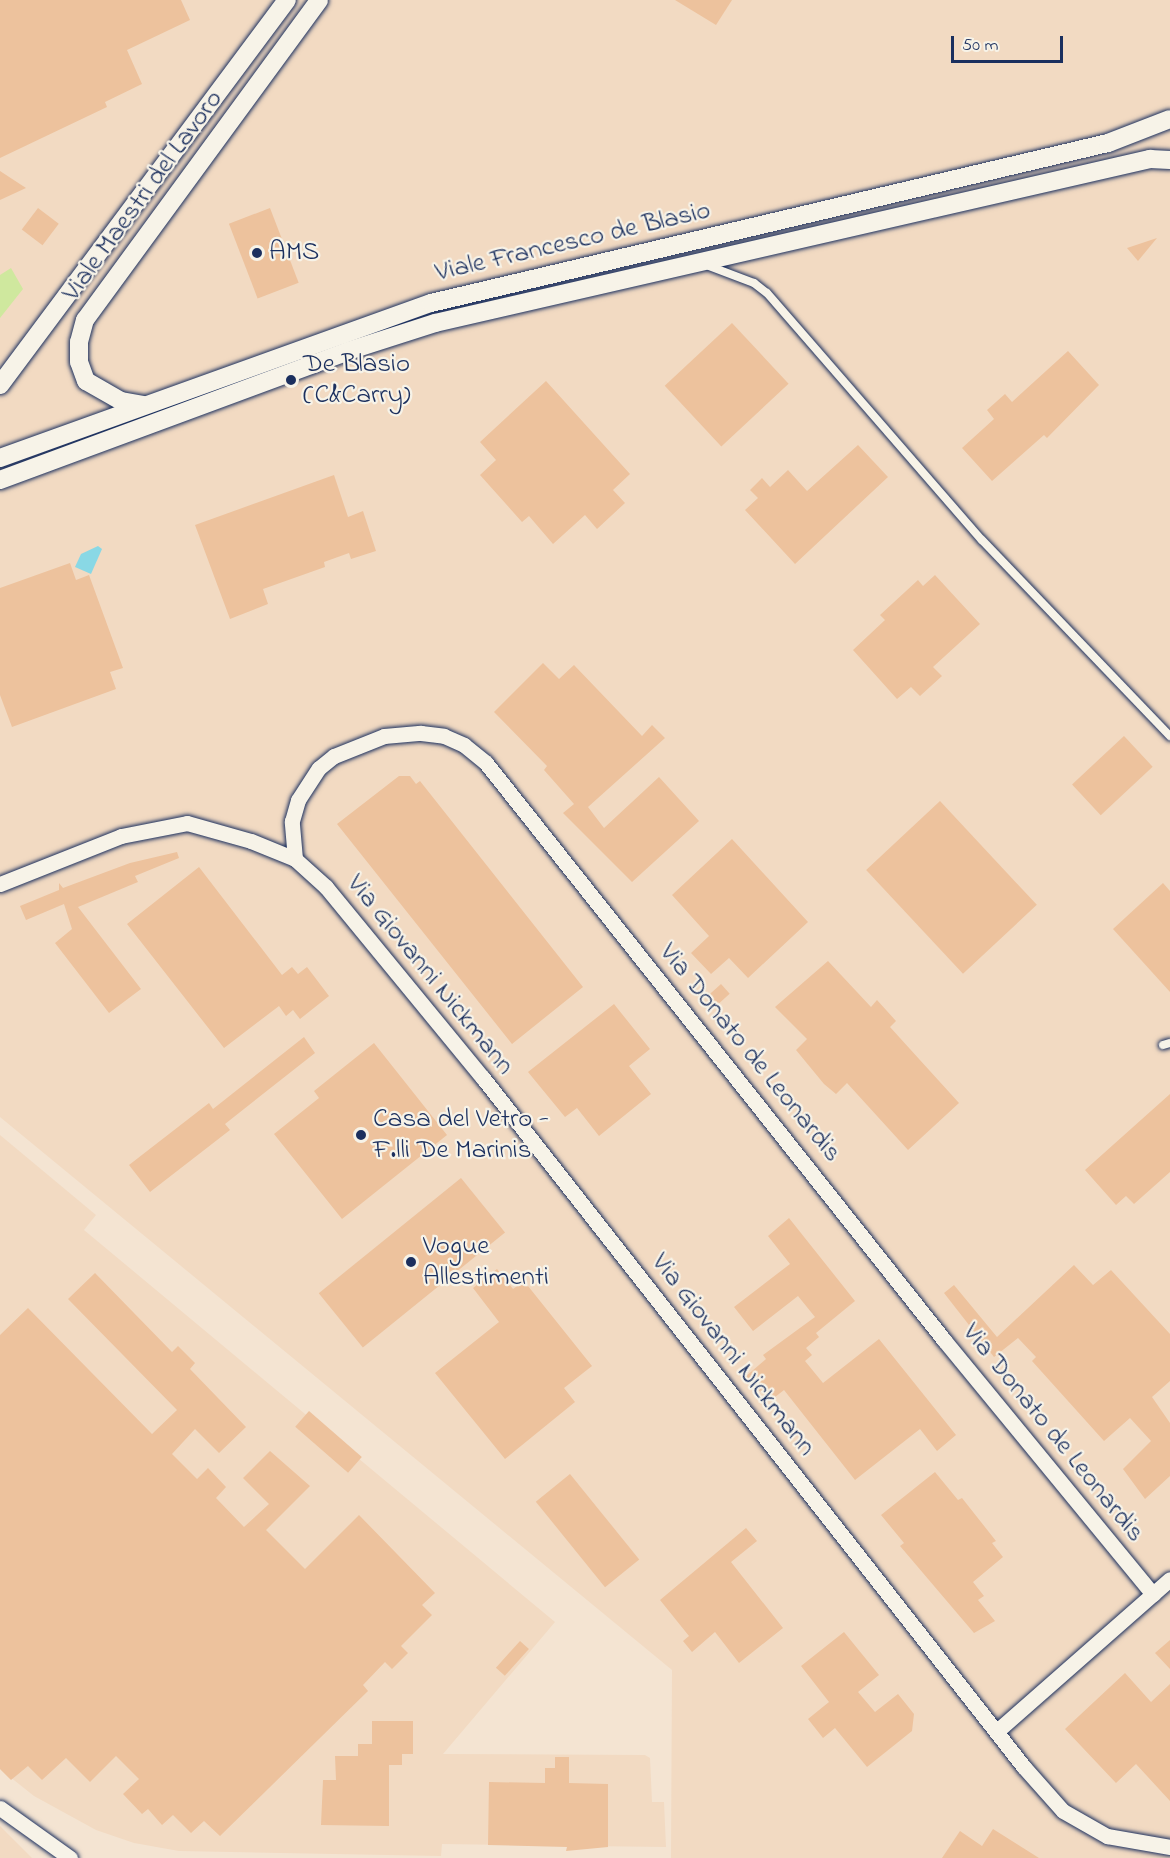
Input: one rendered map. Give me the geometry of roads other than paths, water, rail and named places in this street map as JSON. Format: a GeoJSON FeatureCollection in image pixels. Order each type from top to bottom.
{"type":"FeatureCollection","features":[{"type":"Feature","properties":{"kind":"street","name":"Viale Maestri del Lavoro"},"geometry":{"type":"LineString","coordinates":[[0,385],[287,0]]}},
{"type":"Feature","properties":{"kind":"street","name":"Viale Maestri del Lavoro"},"geometry":{"type":"LineString","coordinates":[[145,406],[121,402],[86,381],[80,362],[79,342],[86,320],[319,0]]}},
{"type":"Feature","properties":{"kind":"street","name":"Viale Francesco de Blasio"},"geometry":{"type":"LineString","coordinates":[[0,458],[431,303],[1108,143],[1170,119]]}},
{"type":"Feature","properties":{"kind":"street","name":"Viale Francesco de Blasio"},"geometry":{"type":"LineString","coordinates":[[0,480],[348,351],[435,323],[1150,159],[1170,160]]}},
{"type":"Feature","properties":{"kind":"street","name":"Via Donato de Leonardis"},"geometry":{"type":"LineString","coordinates":[[288,855],[292,821],[298,800],[319,768],[334,756],[384,736],[421,733],[444,736],[465,745],[486,763],[944,1340],[1153,1594]]}},
{"type":"Feature","properties":{"kind":"street"},"geometry":{"type":"LineString","coordinates":[[0,884],[121,836],[187,823],[288,855]]}},
{"type":"Feature","properties":{"kind":"street","name":"Via Giovanni Nickmann"},"geometry":{"type":"LineString","coordinates":[[288,855],[326,887],[483,1078],[997,1731],[1063,1811],[1107,1836],[1170,1847]]}},
{"type":"Feature","properties":{"kind":"street"},"geometry":{"type":"LineString","coordinates":[[997,1731],[1170,1579]]}},
{"type":"Feature","properties":{"kind":"street"},"geometry":{"type":"LineString","coordinates":[[0,1808],[70,1858]]}},
{"type":"Feature","properties":{"kind":"lane"},"geometry":{"type":"LineString","coordinates":[[696,263],[730,272],[767,294],[982,540],[1170,736]]}},
{"type":"Feature","properties":{"kind":"water"},"geometry":{"type":"Polygon","coordinates":[[[98,546],[102,549],[91,574],[75,567],[81,554],[98,546]]]}},
{"type":"Feature","properties":{"kind":"place","name":"AMS"},"geometry":{"type":"Point","coordinates":[257,253]}},
{"type":"Feature","properties":{"kind":"place","name":"De Blasio (C&Carry)"},"geometry":{"type":"Point","coordinates":[291,380]}},
{"type":"Feature","properties":{"kind":"place","name":"Casa del Vetro - F.lli De Marinis"},"geometry":{"type":"Point","coordinates":[361,1135]}},
{"type":"Feature","properties":{"kind":"place","name":"Vogue Allestimenti"},"geometry":{"type":"Point","coordinates":[411,1262]}}]}
